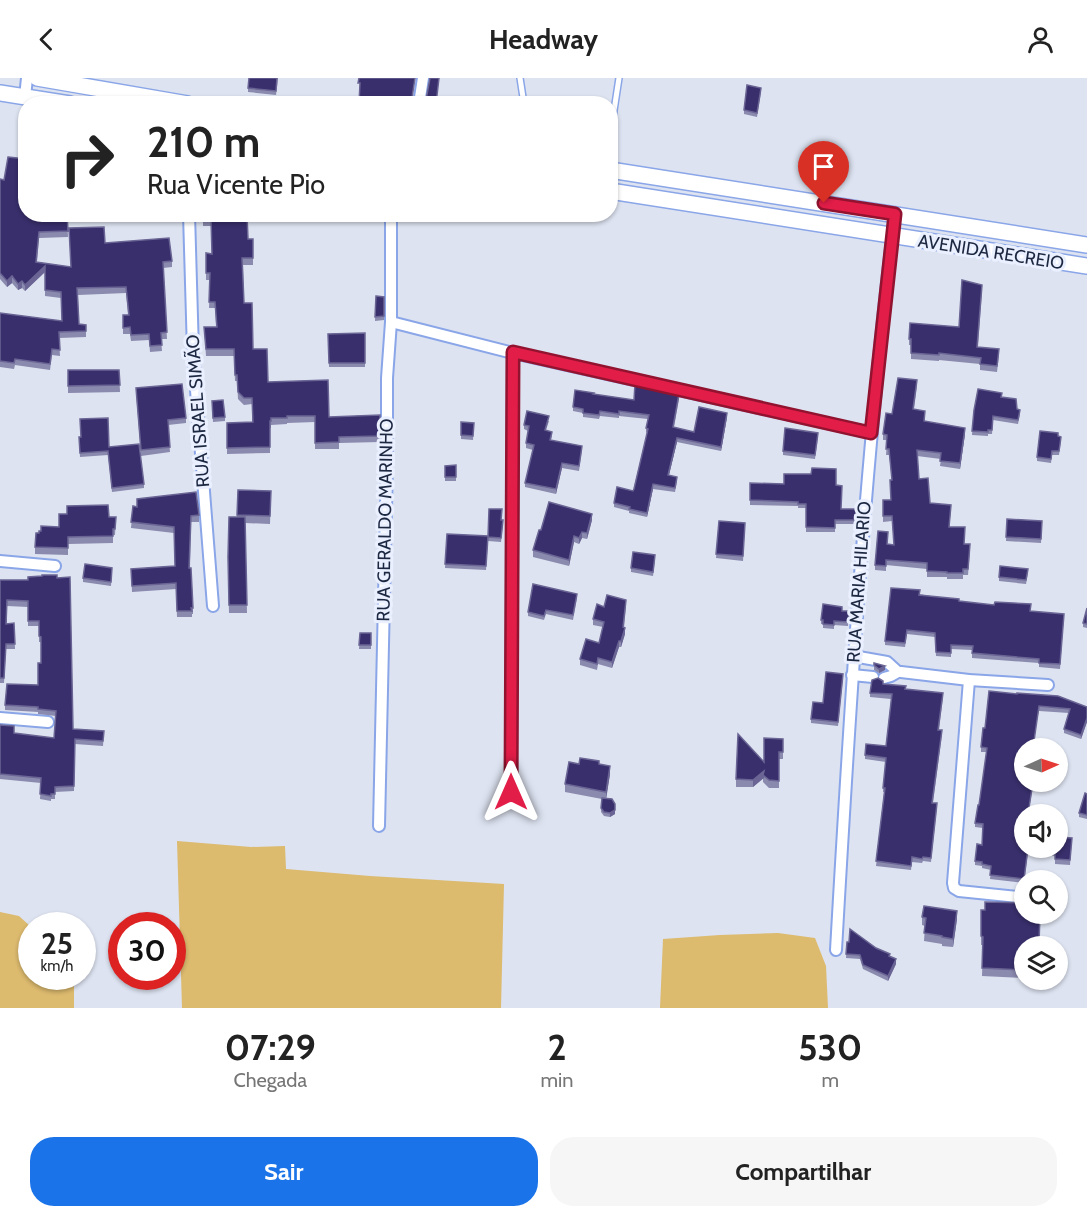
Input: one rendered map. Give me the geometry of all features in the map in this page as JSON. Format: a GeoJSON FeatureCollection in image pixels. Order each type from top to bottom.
{"type":"FeatureCollection","features":[{"type":"Feature","properties":{"kind":"main road"},"geometry":{"type":"LineString","coordinates":[[37,78],[145,96]]}},
{"type":"Feature","properties":{"kind":"main road"},"geometry":{"type":"LineString","coordinates":[[0,93],[19,96]]}},
{"type":"Feature","properties":{"kind":"main road","name":"AVENIDA RECREIO"},"geometry":{"type":"LineString","coordinates":[[618,171],[1087,244]]}},
{"type":"Feature","properties":{"kind":"main road"},"geometry":{"type":"LineString","coordinates":[[631,194],[635,174]]}},
{"type":"Feature","properties":{"kind":"main road","name":"AVENIDA RECREIO"},"geometry":{"type":"LineString","coordinates":[[618,192],[1087,266]]}},
{"type":"Feature","properties":{"kind":"street"},"geometry":{"type":"LineString","coordinates":[[25,96],[27,78]]}},
{"type":"Feature","properties":{"kind":"street"},"geometry":{"type":"LineString","coordinates":[[420,96],[423,78]]}},
{"type":"Feature","properties":{"kind":"street","name":"RUA MARIA HILARIO"},"geometry":{"type":"LineString","coordinates":[[836,950],[852,675],[871,433],[895,214]]}},
{"type":"Feature","properties":{"kind":"street","name":"RUA ISRAEL SIMÃO"},"geometry":{"type":"LineString","coordinates":[[189,222],[193,352],[213,606]]}},
{"type":"Feature","properties":{"kind":"street","name":"RUA GERALDO MARINHO"},"geometry":{"type":"LineString","coordinates":[[380,826],[387,378],[391,322],[391,222]]}},
{"type":"Feature","properties":{"kind":"street"},"geometry":{"type":"LineString","coordinates":[[391,322],[871,433]]}},
{"type":"Feature","properties":{"kind":"street"},"geometry":{"type":"LineString","coordinates":[[511,792],[513,352]]}},
{"type":"Feature","properties":{"kind":"street"},"geometry":{"type":"LineString","coordinates":[[0,561],[55,566]]}},
{"type":"Feature","properties":{"kind":"street"},"geometry":{"type":"LineString","coordinates":[[854,656],[886,662],[898,672],[1047,685]]}},
{"type":"Feature","properties":{"kind":"street"},"geometry":{"type":"LineString","coordinates":[[852,675],[878,677],[891,676],[898,672]]}},
{"type":"Feature","properties":{"kind":"street"},"geometry":{"type":"LineString","coordinates":[[969,680],[954,888],[959,891],[1014,897]]}},
{"type":"Feature","properties":{"kind":"street"},"geometry":{"type":"LineString","coordinates":[[0,718],[48,722]]}},
{"type":"Feature","properties":{"kind":"lane"},"geometry":{"type":"LineString","coordinates":[[520,78],[523,96]]}},
{"type":"Feature","properties":{"kind":"lane"},"geometry":{"type":"LineString","coordinates":[[617,96],[620,78]]}},
{"type":"Feature","properties":{"kind":"shaded area"},"geometry":{"type":"Polygon","coordinates":[[[177,841],[251,847],[285,846],[286,869],[504,884],[501,1008],[182,1008],[181,990],[186,990],[186,912],[179,912],[177,841]]]}},
{"type":"Feature","properties":{"kind":"shaded area"},"geometry":{"type":"Polygon","coordinates":[[[0,912],[18,916],[18,990],[74,990],[74,1008],[0,1008],[0,912]]]}},
{"type":"Feature","properties":{"kind":"shaded area"},"geometry":{"type":"Polygon","coordinates":[[[778,933],[815,938],[826,966],[828,1008],[660,1008],[663,939],[778,933]]]}},
{"type":"Feature","properties":{"kind":"building"},"geometry":{"type":"Polygon","coordinates":[[[249,78],[277,78],[276,91],[248,88],[249,78]]]}},
{"type":"Feature","properties":{"kind":"building"},"geometry":{"type":"Polygon","coordinates":[[[359,78],[415,78],[412,96],[359,96],[360,83],[358,83],[359,78]]]}},
{"type":"Feature","properties":{"kind":"building"},"geometry":{"type":"Polygon","coordinates":[[[430,78],[439,78],[437,96],[427,96],[430,78]]]}},
{"type":"Feature","properties":{"kind":"building"},"geometry":{"type":"Polygon","coordinates":[[[747,85],[761,88],[757,113],[744,110],[747,85]]]}},
{"type":"Feature","properties":{"kind":"building"},"geometry":{"type":"Polygon","coordinates":[[[8,157],[18,158],[18,222],[67,222],[68,231],[39,232],[36,262],[71,267],[69,228],[104,227],[105,243],[169,238],[172,261],[163,262],[167,332],[161,333],[162,345],[150,346],[149,334],[131,335],[130,327],[123,328],[123,315],[129,315],[126,287],[77,288],[79,324],[86,325],[86,331],[59,332],[60,350],[52,349],[50,364],[15,359],[14,363],[0,361],[0,313],[62,321],[61,292],[45,290],[45,266],[25,285],[22,281],[18,284],[12,276],[7,281],[0,273],[0,179],[4,180],[8,157]]]}},
{"type":"Feature","properties":{"kind":"building"},"geometry":{"type":"Polygon","coordinates":[[[211,222],[247,222],[248,239],[253,239],[253,258],[242,258],[244,303],[252,303],[253,349],[267,349],[268,382],[328,380],[329,417],[380,415],[380,436],[339,437],[339,442],[315,443],[315,416],[287,416],[287,418],[271,418],[270,447],[227,448],[227,423],[253,422],[252,398],[244,398],[238,392],[234,349],[206,349],[204,327],[217,327],[215,302],[209,302],[210,273],[206,273],[206,253],[212,254],[211,222]]]}},
{"type":"Feature","properties":{"kind":"building"},"geometry":{"type":"Polygon","coordinates":[[[962,280],[982,285],[977,347],[999,349],[997,366],[980,364],[981,358],[939,353],[939,355],[911,353],[910,323],[959,327],[962,280]]]}},
{"type":"Feature","properties":{"kind":"building"},"geometry":{"type":"Polygon","coordinates":[[[376,296],[384,297],[384,316],[375,317],[376,296]]]}},
{"type":"Feature","properties":{"kind":"building"},"geometry":{"type":"Polygon","coordinates":[[[365,333],[365,363],[329,363],[328,334],[365,333]]]}},
{"type":"Feature","properties":{"kind":"building"},"geometry":{"type":"Polygon","coordinates":[[[68,370],[119,370],[120,385],[68,386],[68,370]]]}},
{"type":"Feature","properties":{"kind":"building"},"geometry":{"type":"Polygon","coordinates":[[[898,378],[917,380],[913,409],[925,411],[924,421],[965,428],[960,463],[940,461],[941,453],[917,450],[919,479],[928,478],[930,503],[951,505],[949,527],[965,527],[964,544],[970,544],[968,569],[963,569],[963,573],[927,571],[927,563],[886,560],[886,566],[875,565],[878,531],[888,532],[887,544],[894,545],[892,516],[883,516],[883,500],[891,500],[890,480],[892,480],[889,449],[886,449],[887,435],[883,434],[886,413],[892,414],[898,378]]]}},
{"type":"Feature","properties":{"kind":"building"},"geometry":{"type":"Polygon","coordinates":[[[182,384],[186,418],[168,420],[170,447],[141,450],[136,388],[182,384]]]}},
{"type":"Feature","properties":{"kind":"building"},"geometry":{"type":"Polygon","coordinates":[[[635,384],[679,394],[673,427],[694,432],[699,407],[727,413],[721,447],[677,438],[668,475],[677,477],[675,488],[653,484],[647,513],[614,503],[617,487],[633,491],[634,489],[648,429],[646,428],[649,415],[600,411],[599,415],[583,413],[583,409],[573,407],[575,390],[634,400],[635,384]]]}},
{"type":"Feature","properties":{"kind":"building"},"geometry":{"type":"Polygon","coordinates":[[[978,389],[1002,393],[1001,397],[1016,399],[1017,409],[1020,410],[1018,420],[993,416],[992,430],[972,431],[978,389]]]}},
{"type":"Feature","properties":{"kind":"building"},"geometry":{"type":"Polygon","coordinates":[[[223,400],[225,417],[213,418],[212,401],[223,400]]]}},
{"type":"Feature","properties":{"kind":"building"},"geometry":{"type":"Polygon","coordinates":[[[527,411],[549,416],[545,430],[552,432],[550,440],[582,446],[579,466],[562,463],[556,489],[525,483],[534,445],[526,443],[529,426],[524,425],[527,411]]]}},
{"type":"Feature","properties":{"kind":"building"},"geometry":{"type":"Polygon","coordinates":[[[108,418],[109,447],[139,444],[144,484],[112,488],[108,451],[80,453],[80,419],[108,418]]]}},
{"type":"Feature","properties":{"kind":"building"},"geometry":{"type":"Polygon","coordinates":[[[461,422],[474,423],[473,436],[461,435],[461,422]]]}},
{"type":"Feature","properties":{"kind":"building"},"geometry":{"type":"Polygon","coordinates":[[[785,428],[818,433],[815,455],[783,451],[785,428]]]}},
{"type":"Feature","properties":{"kind":"building"},"geometry":{"type":"Polygon","coordinates":[[[1040,431],[1058,433],[1061,437],[1059,451],[1052,451],[1051,459],[1037,457],[1040,431]]]}},
{"type":"Feature","properties":{"kind":"building"},"geometry":{"type":"Polygon","coordinates":[[[456,465],[456,477],[445,477],[445,466],[456,465]]]}},
{"type":"Feature","properties":{"kind":"building"},"geometry":{"type":"Polygon","coordinates":[[[812,468],[836,469],[836,485],[842,486],[841,509],[857,509],[857,520],[835,520],[835,528],[806,527],[806,504],[750,500],[750,483],[784,484],[784,474],[811,474],[812,468]]]}},
{"type":"Feature","properties":{"kind":"building"},"geometry":{"type":"Polygon","coordinates":[[[238,490],[271,491],[270,516],[237,515],[238,490]]]}},
{"type":"Feature","properties":{"kind":"building"},"geometry":{"type":"Polygon","coordinates":[[[196,492],[199,515],[191,516],[189,568],[191,568],[193,608],[191,608],[192,611],[177,611],[176,583],[132,586],[131,569],[175,566],[174,527],[131,522],[133,506],[137,507],[137,499],[196,492]]]}},
{"type":"Feature","properties":{"kind":"building"},"geometry":{"type":"Polygon","coordinates":[[[549,502],[592,514],[587,533],[582,532],[579,538],[574,536],[569,560],[533,550],[549,502]]]}},
{"type":"Feature","properties":{"kind":"building"},"geometry":{"type":"Polygon","coordinates":[[[108,505],[109,517],[116,517],[113,536],[68,537],[68,548],[35,547],[36,533],[41,531],[41,526],[59,527],[59,514],[67,514],[67,506],[108,505]]]}},
{"type":"Feature","properties":{"kind":"building"},"geometry":{"type":"Polygon","coordinates":[[[489,509],[502,509],[501,538],[488,537],[489,509]]]}},
{"type":"Feature","properties":{"kind":"building"},"geometry":{"type":"Polygon","coordinates":[[[229,517],[245,517],[247,605],[229,605],[229,517]]]}},
{"type":"Feature","properties":{"kind":"building"},"geometry":{"type":"Polygon","coordinates":[[[1007,519],[1042,521],[1041,539],[1006,537],[1007,519]]]}},
{"type":"Feature","properties":{"kind":"building"},"geometry":{"type":"Polygon","coordinates":[[[719,521],[745,523],[743,556],[716,554],[719,521]]]}},
{"type":"Feature","properties":{"kind":"building"},"geometry":{"type":"Polygon","coordinates":[[[447,534],[488,536],[486,566],[445,564],[447,534]]]}},
{"type":"Feature","properties":{"kind":"building"},"geometry":{"type":"Polygon","coordinates":[[[633,552],[655,555],[653,572],[631,568],[633,552]]]}},
{"type":"Feature","properties":{"kind":"building"},"geometry":{"type":"Polygon","coordinates":[[[85,564],[112,568],[111,582],[83,578],[85,564]]]}},
{"type":"Feature","properties":{"kind":"building"},"geometry":{"type":"Polygon","coordinates":[[[1000,566],[1028,569],[1026,580],[999,577],[1000,566]]]}},
{"type":"Feature","properties":{"kind":"building"},"geometry":{"type":"Polygon","coordinates":[[[57,575],[57,578],[70,577],[73,729],[104,731],[103,741],[75,739],[74,786],[55,787],[55,794],[51,796],[40,794],[41,778],[0,774],[0,725],[14,726],[14,733],[54,738],[56,711],[38,709],[38,707],[5,705],[7,684],[38,685],[41,637],[39,636],[39,621],[28,621],[28,601],[7,600],[6,624],[14,623],[15,644],[6,644],[4,678],[0,678],[0,580],[28,580],[28,577],[57,575]]]}},
{"type":"Feature","properties":{"kind":"building"},"geometry":{"type":"Polygon","coordinates":[[[533,584],[577,594],[573,615],[546,610],[544,616],[528,612],[533,584]]]}},
{"type":"Feature","properties":{"kind":"building"},"geometry":{"type":"Polygon","coordinates":[[[891,588],[920,590],[919,595],[994,605],[995,602],[1031,604],[1030,611],[1064,614],[1060,664],[1039,663],[1039,659],[972,653],[973,646],[951,645],[951,653],[936,652],[935,633],[907,630],[905,643],[885,641],[891,588]]]}},
{"type":"Feature","properties":{"kind":"building"},"geometry":{"type":"Polygon","coordinates":[[[607,595],[626,600],[623,627],[625,628],[612,662],[598,658],[597,664],[580,659],[586,639],[599,643],[604,622],[593,619],[597,604],[604,607],[607,595]]]}},
{"type":"Feature","properties":{"kind":"building"},"geometry":{"type":"Polygon","coordinates":[[[823,604],[842,607],[842,611],[849,611],[848,622],[834,621],[834,625],[823,624],[821,620],[823,604]]]}},
{"type":"Feature","properties":{"kind":"building"},"geometry":{"type":"Polygon","coordinates":[[[1087,608],[1087,624],[1083,623],[1087,608]]]}},
{"type":"Feature","properties":{"kind":"building"},"geometry":{"type":"Polygon","coordinates":[[[360,633],[371,633],[371,645],[359,645],[360,633]]]}},
{"type":"Feature","properties":{"kind":"building"},"geometry":{"type":"Polygon","coordinates":[[[874,663],[885,666],[879,669],[874,663]]]}},
{"type":"Feature","properties":{"kind":"building"},"geometry":{"type":"Polygon","coordinates":[[[826,672],[843,674],[838,722],[811,719],[813,702],[823,703],[826,672]]]}},
{"type":"Feature","properties":{"kind":"building"},"geometry":{"type":"Polygon","coordinates":[[[878,678],[883,681],[883,684],[943,693],[938,730],[942,730],[932,803],[937,803],[931,858],[912,857],[911,866],[876,861],[885,788],[883,788],[886,758],[865,755],[866,744],[886,746],[892,694],[870,693],[872,680],[878,678]]]}},
{"type":"Feature","properties":{"kind":"building"},"geometry":{"type":"Polygon","coordinates":[[[989,691],[1058,696],[1087,707],[1087,718],[1081,735],[1064,729],[1070,709],[1039,706],[1034,738],[1014,738],[1014,792],[1031,792],[1030,804],[1014,804],[1014,858],[1027,858],[1025,870],[1014,870],[1014,878],[990,875],[991,866],[975,861],[977,844],[982,845],[983,824],[975,823],[987,748],[981,747],[983,728],[985,728],[989,691]]]}},
{"type":"Feature","properties":{"kind":"building"},"geometry":{"type":"Polygon","coordinates":[[[738,734],[764,762],[764,738],[783,739],[783,752],[779,752],[779,781],[769,780],[763,775],[764,771],[753,780],[736,779],[738,734]]]}},
{"type":"Feature","properties":{"kind":"building"},"geometry":{"type":"Polygon","coordinates":[[[580,758],[599,761],[599,764],[610,766],[606,792],[565,784],[569,762],[579,764],[580,758]]]}},
{"type":"Feature","properties":{"kind":"building"},"geometry":{"type":"Polygon","coordinates":[[[1085,793],[1087,794],[1087,815],[1079,813],[1085,793]]]}},
{"type":"Feature","properties":{"kind":"building"},"geometry":{"type":"Polygon","coordinates":[[[602,798],[612,799],[615,810],[610,813],[604,812],[601,808],[602,798]]]}},
{"type":"Feature","properties":{"kind":"building"},"geometry":{"type":"Polygon","coordinates":[[[1068,838],[1072,838],[1070,860],[1055,859],[1068,858],[1068,838]]]}},
{"type":"Feature","properties":{"kind":"building"},"geometry":{"type":"Polygon","coordinates":[[[985,902],[1014,903],[1014,924],[1040,924],[1039,936],[1014,936],[1014,970],[982,968],[981,910],[985,910],[985,902]]]}},
{"type":"Feature","properties":{"kind":"building"},"geometry":{"type":"Polygon","coordinates":[[[924,906],[957,911],[953,939],[924,933],[926,918],[922,917],[924,906]]]}},
{"type":"Feature","properties":{"kind":"building"},"geometry":{"type":"Polygon","coordinates":[[[850,929],[896,959],[888,976],[863,965],[860,955],[846,954],[850,929]]]}},
{"type":"Feature","properties":{"kind":"route"},"geometry":{"type":"LineString","coordinates":[[511,792],[513,352],[871,433],[895,214],[824,203]]}}]}
